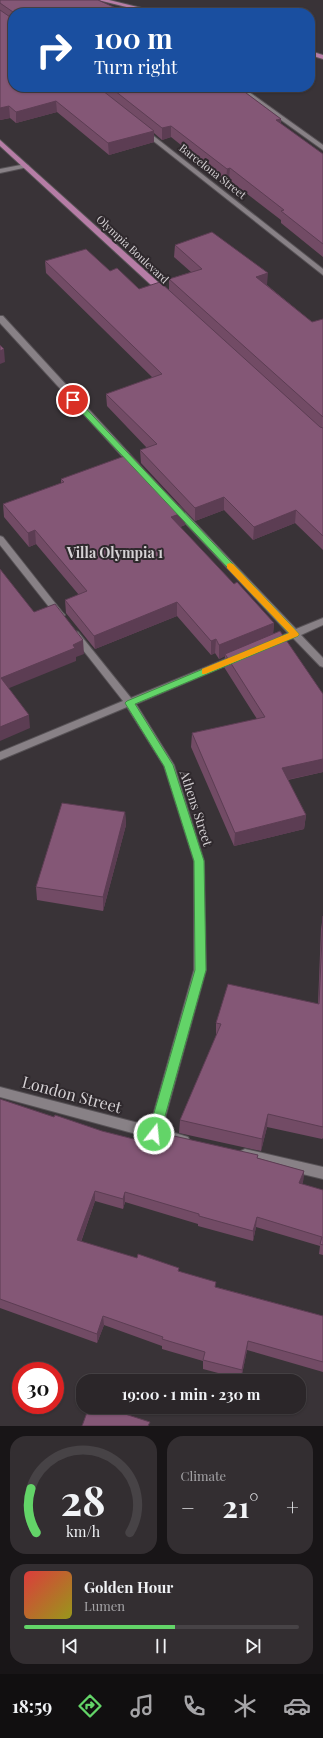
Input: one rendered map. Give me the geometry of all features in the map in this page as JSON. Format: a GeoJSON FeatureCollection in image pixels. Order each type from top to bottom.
{"type":"FeatureCollection","features":[{"type":"Feature","properties":{"kind":"main road"},"geometry":{"type":"LineString","coordinates":[[101,0],[137,8]]}},
{"type":"Feature","properties":{"kind":"main road","name":"Olympia Boulevard"},"geometry":{"type":"LineString","coordinates":[[0,142],[171,299]]}},
{"type":"Feature","properties":{"kind":"street"},"geometry":{"type":"LineString","coordinates":[[245,92],[323,148]]}},
{"type":"Feature","properties":{"kind":"street","name":"Barcelona Street"},"geometry":{"type":"LineString","coordinates":[[138,126],[323,273]]}},
{"type":"Feature","properties":{"kind":"street"},"geometry":{"type":"LineString","coordinates":[[0,171],[26,166]]}},
{"type":"Feature","properties":{"kind":"street"},"geometry":{"type":"LineString","coordinates":[[0,318],[144,474]]}},
{"type":"Feature","properties":{"kind":"street"},"geometry":{"type":"LineString","coordinates":[[171,502],[323,664]]}},
{"type":"Feature","properties":{"kind":"street","name":"Athens Street"},"geometry":{"type":"LineString","coordinates":[[0,539],[130,703],[168,765],[199,861],[200,970],[154,1134]]}},
{"type":"Feature","properties":{"kind":"street"},"geometry":{"type":"LineString","coordinates":[[266,646],[323,621]]}},
{"type":"Feature","properties":{"kind":"street"},"geometry":{"type":"LineString","coordinates":[[0,756],[244,655]]}},
{"type":"Feature","properties":{"kind":"street","name":"London Street"},"geometry":{"type":"LineString","coordinates":[[0,1092],[192,1143]]}},
{"type":"Feature","properties":{"kind":"street"},"geometry":{"type":"LineString","coordinates":[[231,1152],[323,1173]]}},
{"type":"Feature","properties":{"kind":"building"},"geometry":{"type":"Polygon","coordinates":[[[0,0],[98,0],[116,8],[8,9],[0,3],[0,0]]]}},
{"type":"Feature","properties":{"kind":"building"},"geometry":{"type":"Polygon","coordinates":[[[0,10],[8,16],[8,92],[104,92],[154,131],[108,143],[56,101],[16,112],[9,106],[0,108],[0,10]]]}},
{"type":"Feature","properties":{"kind":"building"},"geometry":{"type":"Polygon","coordinates":[[[116,92],[245,92],[281,119],[276,120],[323,154],[323,244],[281,211],[284,210],[230,168],[227,169],[171,126],[162,128],[116,92]]]}},
{"type":"Feature","properties":{"kind":"building"},"geometry":{"type":"Polygon","coordinates":[[[212,232],[268,273],[256,277],[312,322],[323,319],[323,417],[169,279],[202,269],[175,245],[212,232]]]}},
{"type":"Feature","properties":{"kind":"building"},"geometry":{"type":"Polygon","coordinates":[[[86,249],[110,271],[117,268],[139,289],[160,282],[320,427],[323,428],[323,536],[296,510],[254,527],[224,497],[195,508],[140,450],[157,444],[106,394],[162,374],[45,261],[86,249]]]}},
{"type":"Feature","properties":{"kind":"building"},"geometry":{"type":"Polygon","coordinates":[[[0,345],[4,349],[0,351],[0,345]]]}},
{"type":"Feature","properties":{"kind":"building"},"geometry":{"type":"Polygon","coordinates":[[[130,454],[185,512],[171,517],[234,584],[237,582],[274,623],[219,645],[216,639],[211,641],[177,602],[94,636],[65,600],[87,591],[35,530],[28,533],[3,504],[64,482],[61,479],[130,454]]]}},
{"type":"Feature","properties":{"kind":"building"},"geometry":{"type":"Polygon","coordinates":[[[0,569],[34,612],[55,604],[83,640],[73,645],[75,648],[1,678],[29,715],[0,727],[0,569]]]}},
{"type":"Feature","properties":{"kind":"building"},"geometry":{"type":"Polygon","coordinates":[[[280,631],[323,694],[323,759],[282,768],[306,815],[235,833],[192,733],[265,717],[225,654],[280,631]]]}},
{"type":"Feature","properties":{"kind":"building"},"geometry":{"type":"Polygon","coordinates":[[[62,803],[125,812],[103,897],[36,887],[62,803]]]}},
{"type":"Feature","properties":{"kind":"building"},"geometry":{"type":"Polygon","coordinates":[[[323,916],[323,1127],[268,1114],[262,1139],[180,1120],[221,1024],[216,1023],[228,984],[319,1004],[323,916]]]}},
{"type":"Feature","properties":{"kind":"building"},"geometry":{"type":"Polygon","coordinates":[[[0,1099],[102,1131],[169,1148],[174,1136],[258,1155],[257,1158],[304,1171],[299,1183],[323,1190],[323,1245],[320,1244],[322,1237],[257,1217],[253,1231],[199,1216],[199,1214],[125,1192],[123,1199],[95,1191],[77,1240],[137,1258],[138,1254],[179,1268],[178,1271],[216,1282],[215,1287],[323,1316],[323,1362],[248,1341],[242,1370],[203,1360],[205,1352],[162,1339],[163,1337],[103,1316],[97,1334],[0,1299],[0,1099]]]}},
{"type":"Feature","properties":{"kind":"building"},"geometry":{"type":"Polygon","coordinates":[[[86,1414],[125,1414],[150,1422],[148,1426],[82,1426],[86,1414]]]}},
{"type":"Feature","properties":{"kind":"slow traffic"},"geometry":{"type":"LineString","coordinates":[[205,671],[295,634],[230,566]]}},
{"type":"Feature","properties":{"kind":"district","name":"Villa Olympia 1"},"geometry":{"type":"Point","coordinates":[115,552]}},
{"type":"Feature","properties":{"kind":"route"},"geometry":{"type":"LineString","coordinates":[[73,400],[295,634],[130,703],[168,765],[199,861],[200,970],[154,1134]]}}]}
